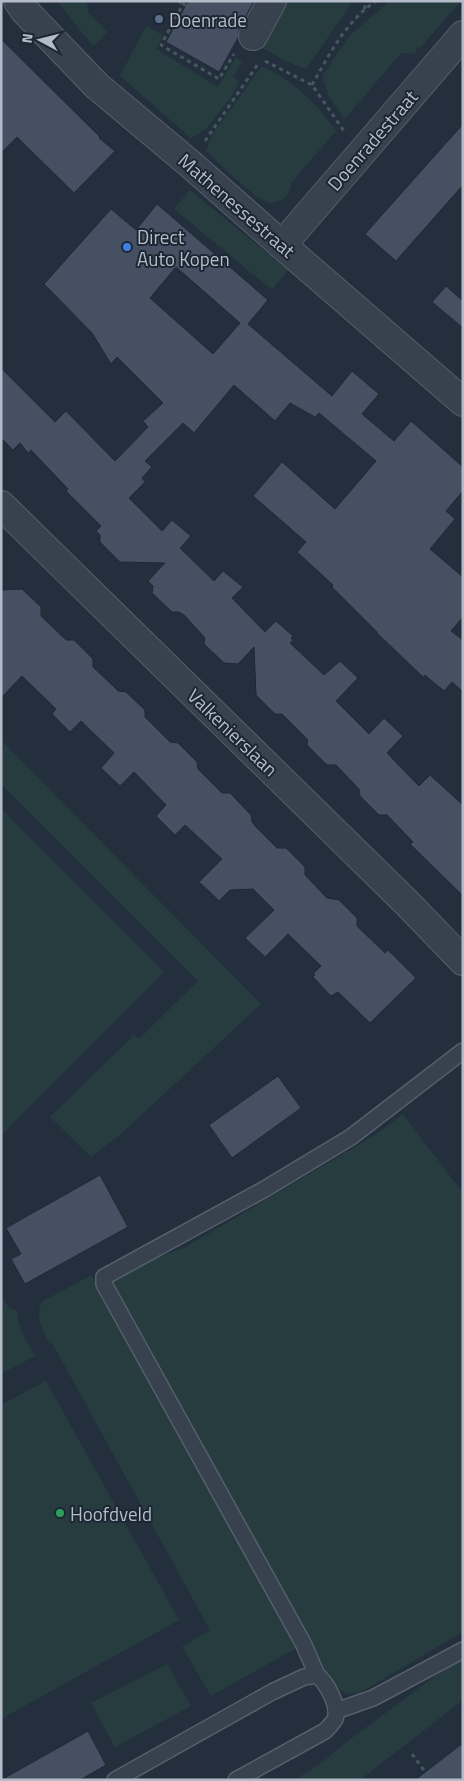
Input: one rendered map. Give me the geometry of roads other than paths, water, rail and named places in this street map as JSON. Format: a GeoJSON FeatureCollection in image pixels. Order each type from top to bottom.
{"type":"FeatureCollection","features":[{"type":"Feature","properties":{"kind":"street","name":"Mathenessestraat"},"geometry":{"type":"LineString","coordinates":[[18,1],[24,10],[97,86],[189,163],[463,402]]}},
{"type":"Feature","properties":{"kind":"street"},"geometry":{"type":"LineString","coordinates":[[245,42],[272,1]]}},
{"type":"Feature","properties":{"kind":"street","name":"Doenradestraat"},"geometry":{"type":"LineString","coordinates":[[282,245],[462,37]]}},
{"type":"Feature","properties":{"kind":"street","name":"Valkenierslaan"},"geometry":{"type":"LineString","coordinates":[[1,505],[408,904],[463,961]]}},
{"type":"Feature","properties":{"kind":"lane"},"geometry":{"type":"LineString","coordinates":[[236,1780],[324,1731],[335,1719],[336,1711],[333,1699],[325,1682],[317,1675],[303,1644],[104,1284],[104,1277],[264,1190],[351,1137],[463,1051]]}},
{"type":"Feature","properties":{"kind":"lane"},"geometry":{"type":"LineString","coordinates":[[336,1711],[373,1698],[463,1650]]}},
{"type":"Feature","properties":{"kind":"lane"},"geometry":{"type":"LineString","coordinates":[[114,1780],[272,1692],[304,1677],[317,1675]]}},
{"type":"Feature","properties":{"kind":"place","name":"Doenrade"},"geometry":{"type":"Point","coordinates":[159,19]}},
{"type":"Feature","properties":{"kind":"place","name":"Direct Auto Kopen"},"geometry":{"type":"Point","coordinates":[127,247]}},
{"type":"Feature","properties":{"kind":"place","name":"Hoofdveld"},"geometry":{"type":"Point","coordinates":[60,1513]}}]}
